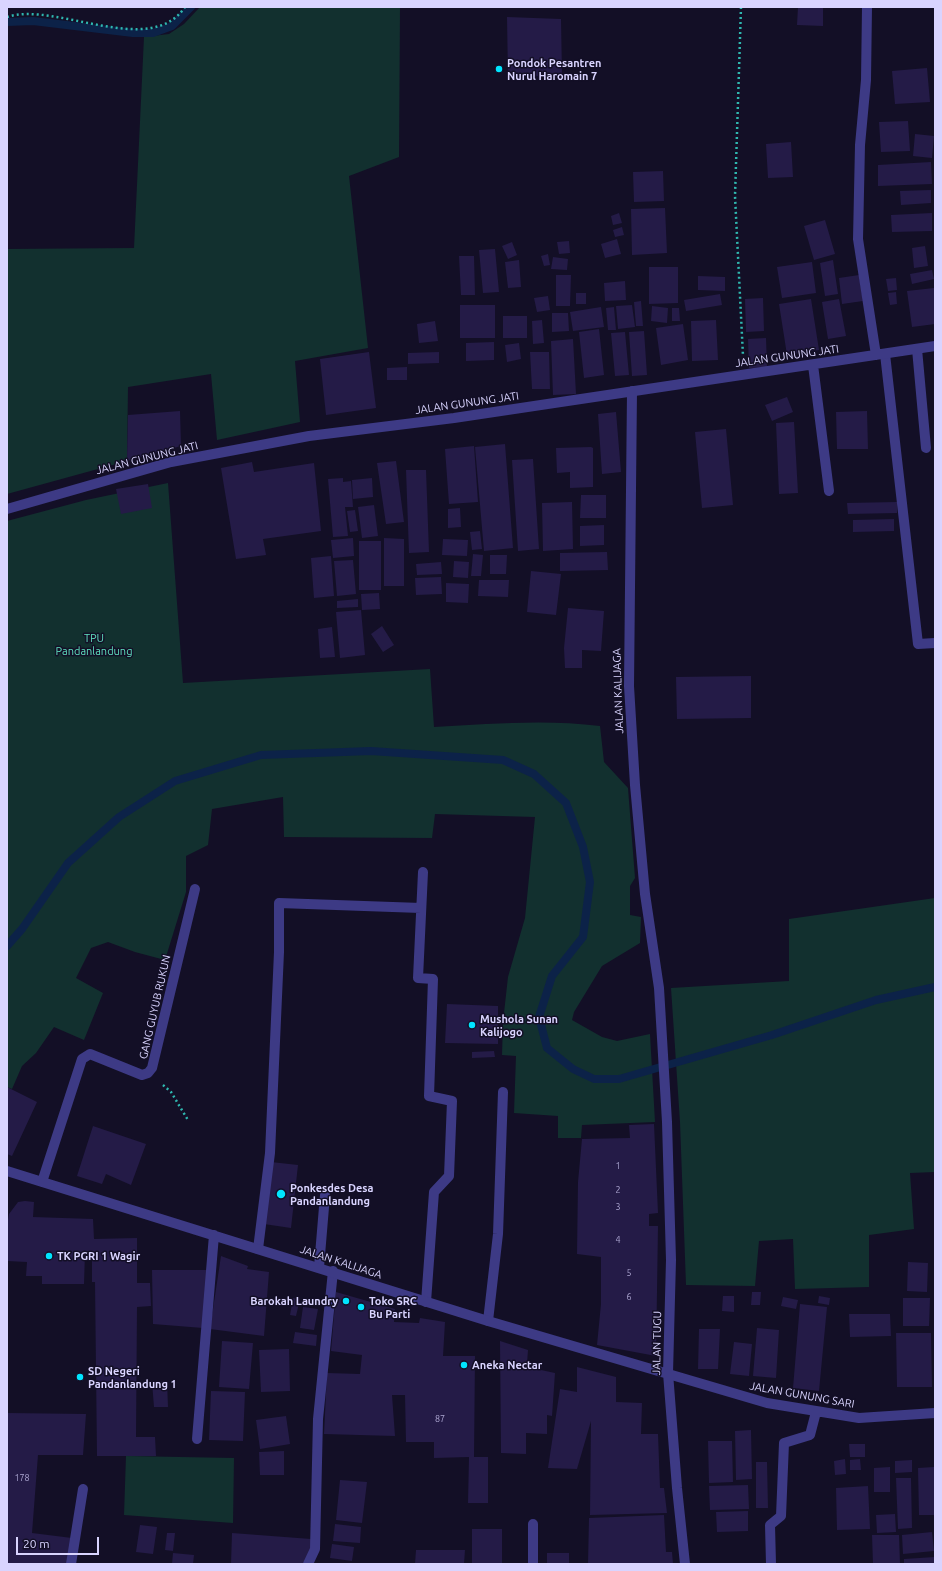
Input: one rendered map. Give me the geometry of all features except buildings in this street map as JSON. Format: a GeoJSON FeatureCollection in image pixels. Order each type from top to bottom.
{"type":"FeatureCollection","features":[{"type":"Feature","properties":{"kind":"street"},"geometry":{"type":"LineString","coordinates":[[866,7],[866,80],[860,145],[858,239],[881,354],[918,644],[935,643]]}},
{"type":"Feature","properties":{"kind":"street","name":"JALAN GUNUNG JATI"},"geometry":{"type":"LineString","coordinates":[[7,509],[171,462],[308,436],[454,418],[935,346]]}},
{"type":"Feature","properties":{"kind":"street"},"geometry":{"type":"LineString","coordinates":[[917,349],[926,448]]}},
{"type":"Feature","properties":{"kind":"street"},"geometry":{"type":"LineString","coordinates":[[813,365],[829,491]]}},
{"type":"Feature","properties":{"kind":"street","name":"JALAN KALIJAGA"},"geometry":{"type":"LineString","coordinates":[[632,391],[629,686],[635,785],[644,886],[659,988],[667,1122]]}},
{"type":"Feature","properties":{"kind":"street"},"geometry":{"type":"LineString","coordinates":[[422,872],[418,978],[433,979],[429,1096],[452,1101],[449,1176],[434,1192],[426,1302]]}},
{"type":"Feature","properties":{"kind":"street","name":"GANG GUYUB RUKUN"},"geometry":{"type":"LineString","coordinates":[[42,1182],[82,1059],[86,1055],[90,1054],[142,1075],[148,1073],[152,1068],[195,889]]}},
{"type":"Feature","properties":{"kind":"street"},"geometry":{"type":"LineString","coordinates":[[258,1249],[270,1153],[279,952],[279,903],[421,908]]}},
{"type":"Feature","properties":{"kind":"street"},"geometry":{"type":"LineString","coordinates":[[488,1321],[498,1234],[503,1092]]}},
{"type":"Feature","properties":{"kind":"street","name":"JALAN TUGU"},"geometry":{"type":"LineString","coordinates":[[667,1122],[671,1260],[668,1373],[677,1488],[685,1564]]}},
{"type":"Feature","properties":{"kind":"street","name":"JALAN KALIJAGA"},"geometry":{"type":"LineString","coordinates":[[7,1171],[333,1271],[488,1321],[668,1373]]}},
{"type":"Feature","properties":{"kind":"street"},"geometry":{"type":"LineString","coordinates":[[319,1267],[325,1195]]}},
{"type":"Feature","properties":{"kind":"street"},"geometry":{"type":"LineString","coordinates":[[197,1439],[214,1235]]}},
{"type":"Feature","properties":{"kind":"street"},"geometry":{"type":"LineString","coordinates":[[308,1564],[315,1549],[318,1419],[333,1271]]}},
{"type":"Feature","properties":{"kind":"street","name":"JALAN GUNUNG SARI"},"geometry":{"type":"LineString","coordinates":[[668,1373],[722,1391],[767,1403],[816,1412],[860,1418],[935,1413]]}},
{"type":"Feature","properties":{"kind":"street"},"geometry":{"type":"LineString","coordinates":[[771,1564],[770,1525],[781,1516],[784,1443],[810,1435],[816,1412]]}},
{"type":"Feature","properties":{"kind":"street"},"geometry":{"type":"LineString","coordinates":[[71,1564],[83,1489]]}},
{"type":"Feature","properties":{"kind":"street"},"geometry":{"type":"LineString","coordinates":[[533,1524],[534,1564]]}},
{"type":"Feature","properties":{"kind":"path"},"geometry":{"type":"LineString","coordinates":[[7,18],[27,14],[53,16],[104,27],[149,29],[172,20],[185,7]]}},
{"type":"Feature","properties":{"kind":"path"},"geometry":{"type":"LineString","coordinates":[[741,7],[735,196],[744,374]]}},
{"type":"Feature","properties":{"kind":"path"},"geometry":{"type":"LineString","coordinates":[[148,1073],[171,1092],[188,1120]]}},
{"type":"Feature","properties":{"kind":"green space"},"geometry":{"type":"Polygon","coordinates":[[[200,7],[400,7],[399,157],[349,176],[368,348],[295,361],[300,422],[217,440],[211,374],[128,387],[127,461],[7,494],[7,249],[134,248],[144,37],[169,34],[184,24],[200,7]]]}},
{"type":"Feature","properties":{"kind":"green space","name":"TPU Pandanlandung"},"geometry":{"type":"Polygon","coordinates":[[[168,483],[183,683],[430,669],[434,727],[538,722],[600,726],[604,762],[628,788],[635,878],[630,886],[630,915],[641,917],[640,943],[602,966],[574,1012],[572,1020],[602,1037],[617,1041],[650,1034],[655,1122],[582,1125],[581,1138],[558,1138],[558,1116],[514,1113],[516,1056],[502,1055],[503,1022],[508,977],[525,918],[535,817],[435,814],[432,838],[284,837],[283,797],[212,809],[208,845],[186,856],[186,892],[165,960],[135,952],[108,942],[91,948],[76,978],[103,993],[84,1040],[54,1027],[36,1053],[22,1066],[12,1089],[7,1087],[7,521],[86,500],[168,483]]]}},
{"type":"Feature","properties":{"kind":"green space"},"geometry":{"type":"Polygon","coordinates":[[[935,898],[935,1172],[910,1173],[914,1229],[869,1235],[869,1287],[795,1289],[793,1239],[759,1241],[755,1286],[686,1285],[680,1122],[671,988],[789,981],[789,919],[935,898]]]}},
{"type":"Feature","properties":{"kind":"green space"},"geometry":{"type":"Polygon","coordinates":[[[126,1456],[234,1458],[233,1523],[124,1515],[126,1456]]]}},
{"type":"Feature","properties":{"kind":"waterway"},"geometry":{"type":"LineString","coordinates":[[7,22],[33,21],[133,33],[153,33],[172,26],[191,7]]}},
{"type":"Feature","properties":{"kind":"waterway"},"geometry":{"type":"LineString","coordinates":[[7,946],[22,929],[68,863],[119,817],[175,781],[261,755],[371,751],[503,760],[534,774],[566,803],[583,847],[590,882],[583,937],[552,976],[539,1017],[547,1048],[573,1069],[594,1079],[619,1079],[772,1035],[876,1000],[935,987]]}},
{"type":"Feature","properties":{"kind":"place","name":"Pondok Pesantren Nurul Haromain 7"},"geometry":{"type":"Point","coordinates":[499,69]}},
{"type":"Feature","properties":{"kind":"place","name":"Mushola Sunan Kalijogo"},"geometry":{"type":"Point","coordinates":[472,1025]}},
{"type":"Feature","properties":{"kind":"place","name":"Ponkesdes Desa Pandanlandung"},"geometry":{"type":"Point","coordinates":[281,1194]}},
{"type":"Feature","properties":{"kind":"place","name":"TK PGRI 1 Wagir"},"geometry":{"type":"Point","coordinates":[49,1256]}},
{"type":"Feature","properties":{"kind":"place","name":"Barokah Laundry"},"geometry":{"type":"Point","coordinates":[346,1301]}},
{"type":"Feature","properties":{"kind":"place","name":"Toko SRC Bu Parti"},"geometry":{"type":"Point","coordinates":[361,1307]}},
{"type":"Feature","properties":{"kind":"place","name":"Aneka Nectar"},"geometry":{"type":"Point","coordinates":[464,1365]}},
{"type":"Feature","properties":{"kind":"place","name":"SD Negeri Pandanlandung 1"},"geometry":{"type":"Point","coordinates":[80,1377]}}]}
